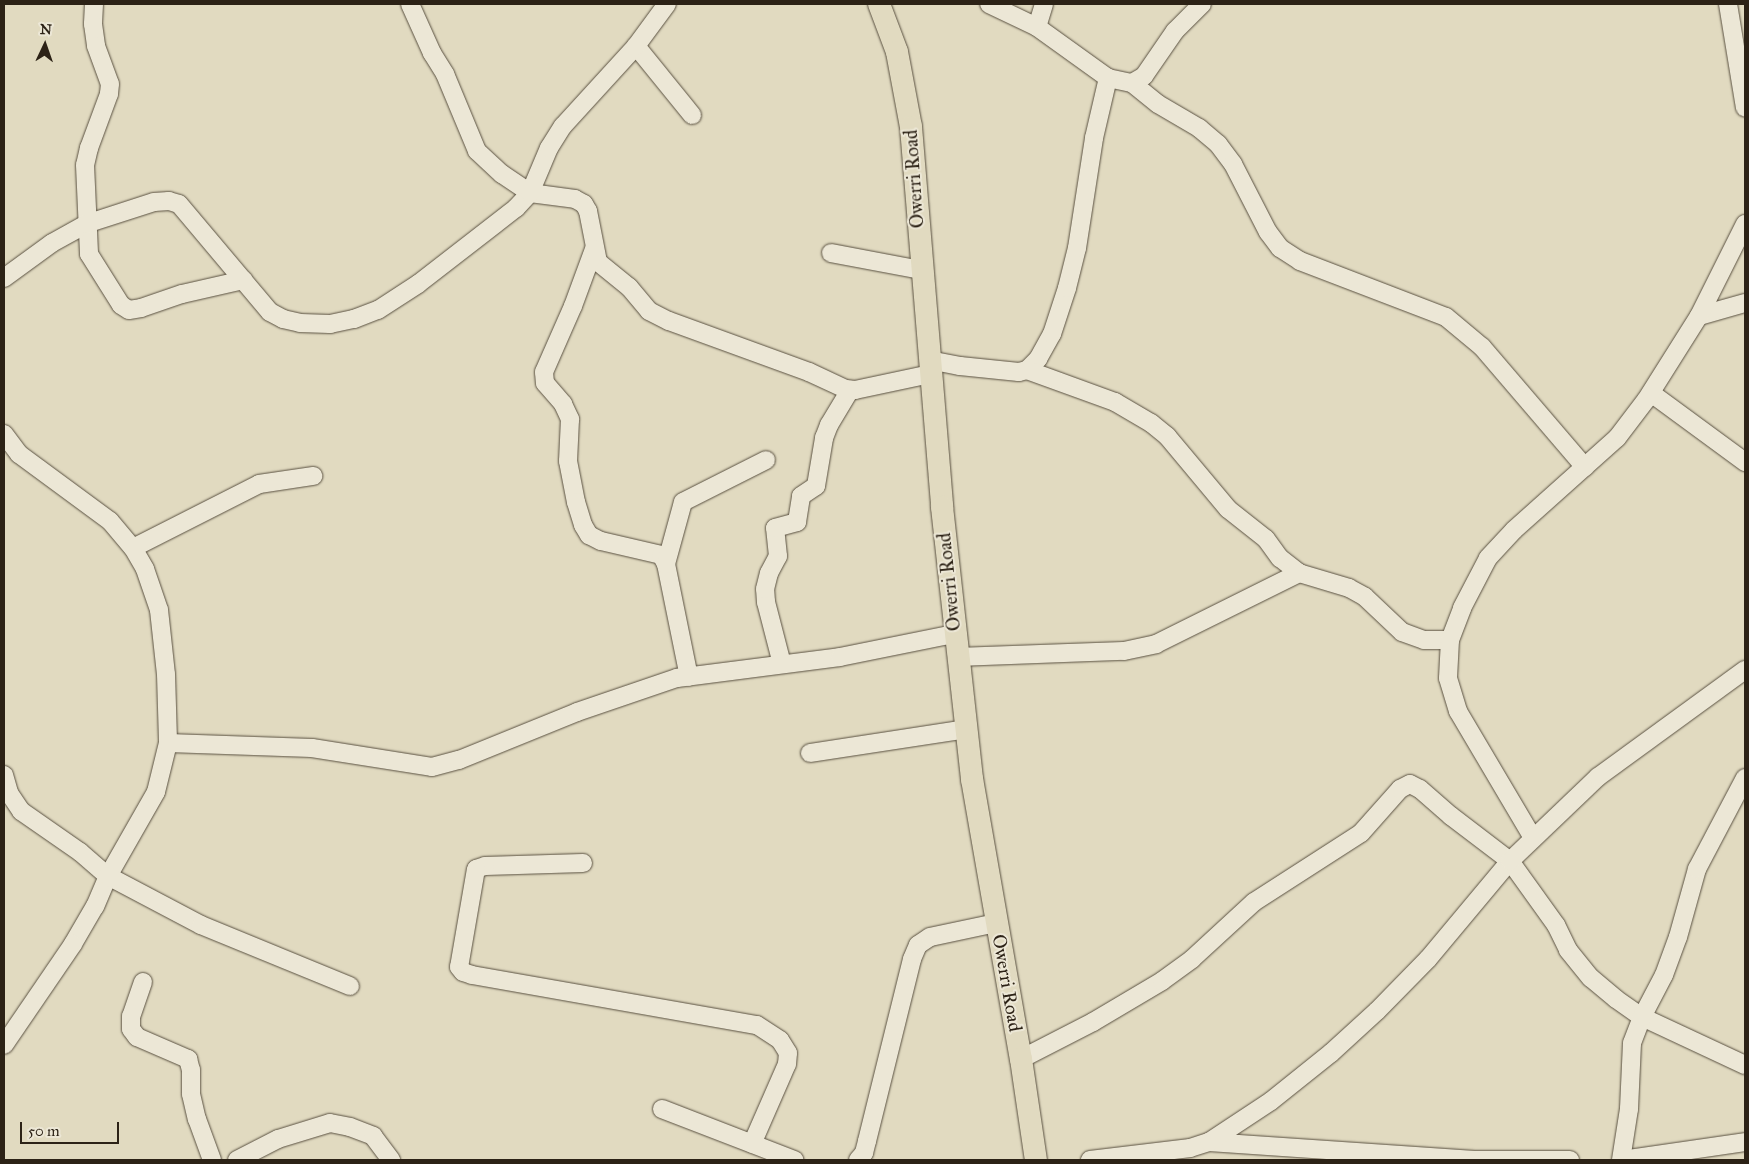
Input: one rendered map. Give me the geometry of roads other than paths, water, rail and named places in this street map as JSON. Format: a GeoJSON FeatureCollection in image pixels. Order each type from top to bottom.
{"type":"FeatureCollection","features":[{"type":"Feature","properties":{"kind":"main road","name":"Owerri Road"},"geometry":{"type":"LineString","coordinates":[[878,4],[897,52],[905,86],[911,127],[921,270],[954,634],[975,799],[1021,1059],[1036,1160]]}},
{"type":"Feature","properties":{"kind":"street"},"geometry":{"type":"LineString","coordinates":[[94,4],[92,24],[96,46],[110,84],[109,94],[89,148],[85,165],[86,224],[89,254],[121,305],[129,310],[141,308],[182,294],[243,280]]}},
{"type":"Feature","properties":{"kind":"street"},"geometry":{"type":"LineString","coordinates":[[410,4],[432,53],[445,74],[477,151],[502,174],[530,193],[575,199],[584,204],[588,211],[598,262],[629,287],[649,311],[669,321],[809,372],[850,390],[930,367],[1000,372],[1027,370],[1115,402],[1151,423],[1167,436],[1228,509],[1266,539],[1280,558],[1298,573],[1349,588],[1365,597],[1402,632],[1424,640],[1450,640]]}},
{"type":"Feature","properties":{"kind":"street"},"geometry":{"type":"LineString","coordinates":[[4,278],[52,243],[86,224],[154,202],[169,201],[179,204],[270,312],[283,319],[300,323],[330,324],[354,320],[378,310],[418,284],[516,208],[530,193],[549,148],[562,126],[636,46],[667,4]]}},
{"type":"Feature","properties":{"kind":"street"},"geometry":{"type":"LineString","coordinates":[[990,4],[1037,27],[1108,78],[1132,83],[1158,104],[1199,128],[1218,144],[1233,164],[1268,232],[1280,248],[1300,260],[1446,317],[1482,347],[1585,467]]}},
{"type":"Feature","properties":{"kind":"street"},"geometry":{"type":"LineString","coordinates":[[1037,27],[1044,4]]}},
{"type":"Feature","properties":{"kind":"street"},"geometry":{"type":"LineString","coordinates":[[1132,83],[1144,76],[1175,31],[1202,4]]}},
{"type":"Feature","properties":{"kind":"street"},"geometry":{"type":"LineString","coordinates":[[1728,4],[1741,45],[1745,108]]}},
{"type":"Feature","properties":{"kind":"street"},"geometry":{"type":"LineString","coordinates":[[636,46],[692,115]]}},
{"type":"Feature","properties":{"kind":"street"},"geometry":{"type":"LineString","coordinates":[[1027,370],[1038,360],[1052,334],[1067,288],[1077,248],[1094,138],[1108,78]]}},
{"type":"Feature","properties":{"kind":"street"},"geometry":{"type":"LineString","coordinates":[[1532,838],[1458,710],[1448,678],[1450,640],[1462,608],[1488,558],[1514,530],[1617,438],[1651,393],[1699,316],[1745,224]]}},
{"type":"Feature","properties":{"kind":"street"},"geometry":{"type":"LineString","coordinates":[[594,248],[564,330],[544,372],[545,383],[563,404],[570,419],[568,460],[576,502],[583,525],[589,535],[601,541],[652,551],[661,555],[666,564],[689,677]]}},
{"type":"Feature","properties":{"kind":"street"},"geometry":{"type":"LineString","coordinates":[[831,253],[921,270]]}},
{"type":"Feature","properties":{"kind":"street"},"geometry":{"type":"LineString","coordinates":[[1699,316],[1745,303]]}},
{"type":"Feature","properties":{"kind":"street"},"geometry":{"type":"LineString","coordinates":[[782,664],[766,602],[765,589],[769,573],[778,556],[775,528],[797,522],[801,496],[816,486],[824,438],[829,425],[850,390]]}},
{"type":"Feature","properties":{"kind":"street"},"geometry":{"type":"LineString","coordinates":[[1651,393],[1745,462]]}},
{"type":"Feature","properties":{"kind":"street"},"geometry":{"type":"LineString","coordinates":[[4,434],[19,454],[110,521],[133,548],[145,569],[159,610],[166,674],[168,743],[156,792],[108,876],[95,906],[73,944],[4,1045]]}},
{"type":"Feature","properties":{"kind":"street"},"geometry":{"type":"LineString","coordinates":[[666,564],[683,502],[766,460]]}},
{"type":"Feature","properties":{"kind":"street"},"geometry":{"type":"LineString","coordinates":[[133,548],[259,484],[313,476]]}},
{"type":"Feature","properties":{"kind":"street"},"geometry":{"type":"LineString","coordinates":[[957,657],[1124,651],[1140,648],[1175,636],[1298,573]]}},
{"type":"Feature","properties":{"kind":"street"},"geometry":{"type":"LineString","coordinates":[[168,743],[312,748],[432,767],[459,760],[577,712],[668,681],[840,657],[954,634]]}},
{"type":"Feature","properties":{"kind":"street"},"geometry":{"type":"LineString","coordinates":[[1090,1160],[1190,1148],[1209,1142],[1271,1101],[1331,1053],[1377,1011],[1428,959],[1510,861],[1598,777],[1745,670]]}},
{"type":"Feature","properties":{"kind":"street"},"geometry":{"type":"LineString","coordinates":[[810,753],[966,729]]}},
{"type":"Feature","properties":{"kind":"street"},"geometry":{"type":"LineString","coordinates":[[4,775],[9,793],[21,810],[80,852],[108,876],[202,925],[350,986]]}},
{"type":"Feature","properties":{"kind":"street"},"geometry":{"type":"LineString","coordinates":[[1745,778],[1698,869],[1667,967],[1642,1017],[1632,1043],[1629,1109],[1621,1160],[1745,1142]]}},
{"type":"Feature","properties":{"kind":"street"},"geometry":{"type":"LineString","coordinates":[[1021,1059],[1093,1022],[1162,981],[1192,959],[1254,902],[1361,833],[1400,789],[1410,784],[1420,789],[1451,816],[1510,861],[1556,925],[1568,950],[1591,978],[1616,999],[1642,1017],[1745,1065]]}},
{"type":"Feature","properties":{"kind":"street"},"geometry":{"type":"LineString","coordinates":[[583,863],[485,866],[476,869],[459,967],[463,972],[472,976],[757,1025],[780,1040],[788,1053],[788,1064],[752,1144]]}},
{"type":"Feature","properties":{"kind":"street"},"geometry":{"type":"LineString","coordinates":[[858,1160],[864,1153],[868,1141],[912,959],[918,945],[930,937],[996,923]]}},
{"type":"Feature","properties":{"kind":"street"},"geometry":{"type":"LineString","coordinates":[[144,982],[131,1016],[131,1029],[137,1037],[188,1059],[191,1070],[191,1094],[197,1119],[212,1160]]}},
{"type":"Feature","properties":{"kind":"street"},"geometry":{"type":"LineString","coordinates":[[662,1108],[794,1160]]}},
{"type":"Feature","properties":{"kind":"street"},"geometry":{"type":"LineString","coordinates":[[237,1160],[278,1139],[330,1123],[350,1127],[373,1136],[391,1160]]}},
{"type":"Feature","properties":{"kind":"street"},"geometry":{"type":"LineString","coordinates":[[1209,1142],[1474,1160],[1570,1160]]}}]}
